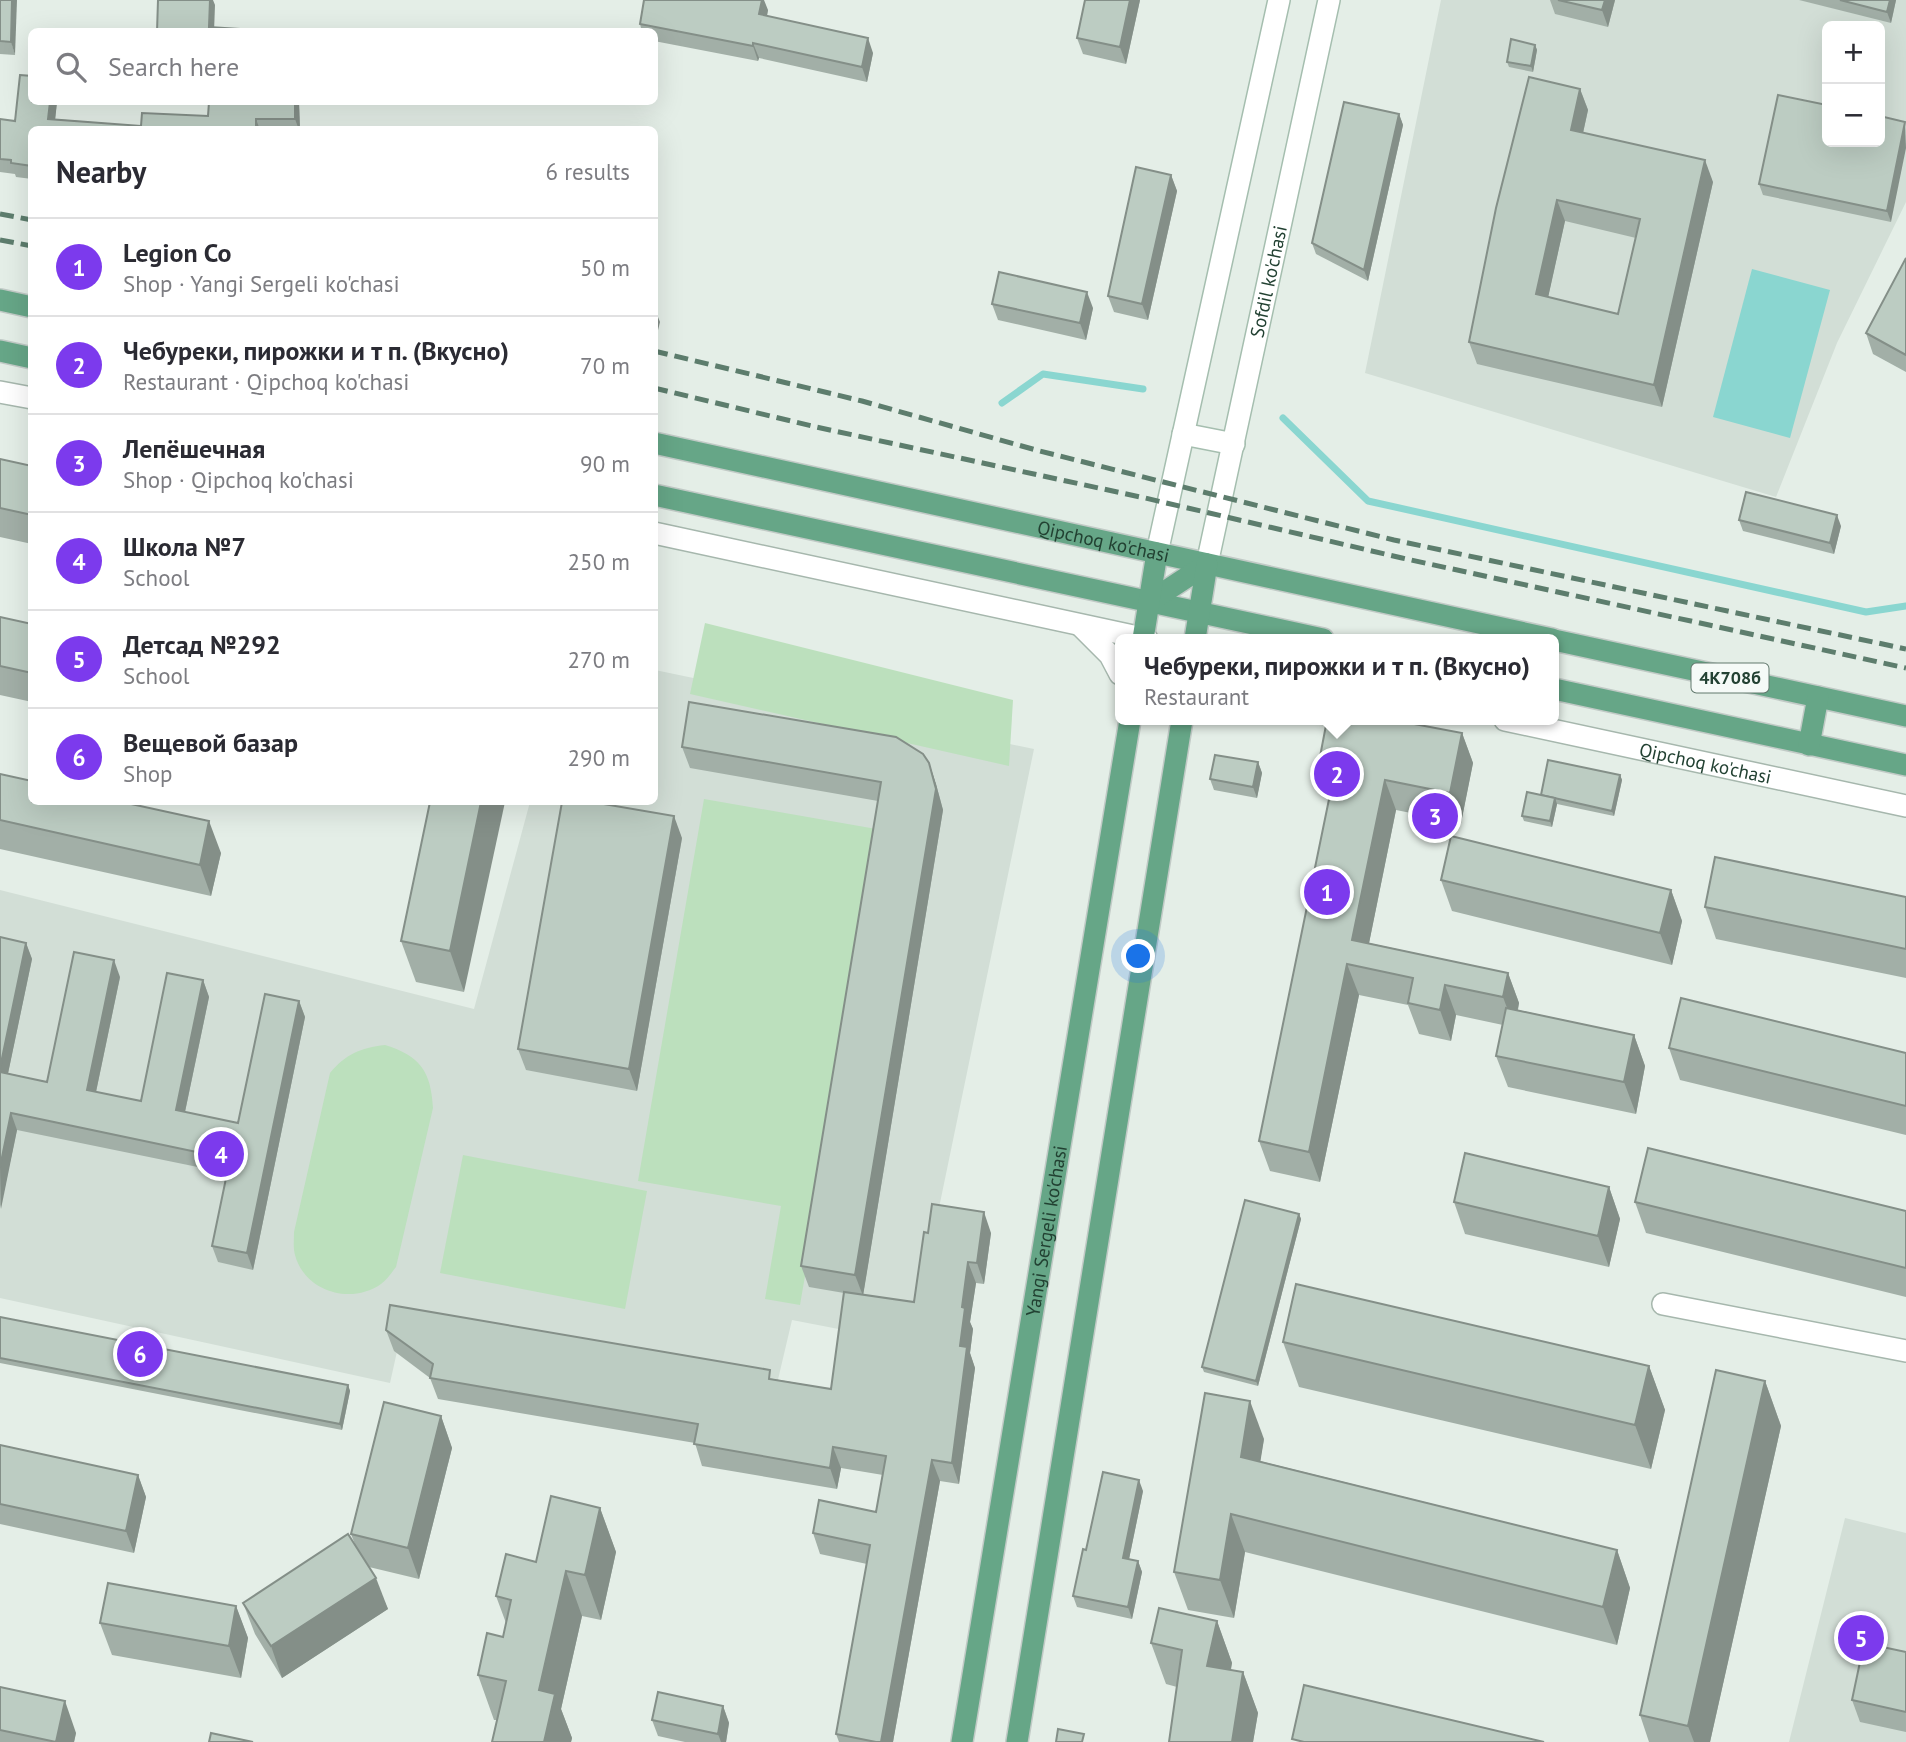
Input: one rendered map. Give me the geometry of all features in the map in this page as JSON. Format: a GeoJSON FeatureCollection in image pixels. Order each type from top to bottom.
{"type":"FeatureCollection","features":[{"type":"Feature","properties":{"kind":"main road"},"geometry":{"type":"LineString","coordinates":[[0,300],[28,306]]}},
{"type":"Feature","properties":{"kind":"main road"},"geometry":{"type":"LineString","coordinates":[[0,351],[28,357]]}},
{"type":"Feature","properties":{"kind":"main road","name":"Qipchoq ko'chasi"},"geometry":{"type":"LineString","coordinates":[[658,444],[1530,634]]}},
{"type":"Feature","properties":{"kind":"main road"},"geometry":{"type":"LineString","coordinates":[[658,496],[1299,634]]}},
{"type":"Feature","properties":{"kind":"main road"},"geometry":{"type":"LineString","coordinates":[[1146,634],[1157,553]]}},
{"type":"Feature","properties":{"kind":"main road"},"geometry":{"type":"LineString","coordinates":[[1149,602],[1207,564]]}},
{"type":"Feature","properties":{"kind":"main road"},"geometry":{"type":"LineString","coordinates":[[1196,634],[1207,564]]}},
{"type":"Feature","properties":{"kind":"main road","name":"Qipchoq ko'chasi"},"geometry":{"type":"LineString","coordinates":[[1559,640],[1906,716]]}},
{"type":"Feature","properties":{"kind":"main road"},"geometry":{"type":"LineString","coordinates":[[1559,690],[1906,765]]}},
{"type":"Feature","properties":{"kind":"main road"},"geometry":{"type":"LineString","coordinates":[[1809,745],[1818,697]]}},
{"type":"Feature","properties":{"kind":"main road","name":"Yangi Sergeli ko'chasi"},"geometry":{"type":"LineString","coordinates":[[962,1742],[1129,725]]}},
{"type":"Feature","properties":{"kind":"main road"},"geometry":{"type":"LineString","coordinates":[[1017,1742],[1184,726]]}},
{"type":"Feature","properties":{"kind":"street"},"geometry":{"type":"LineString","coordinates":[[1157,553],[1279,0]]}},
{"type":"Feature","properties":{"kind":"street","name":"Sofdil ko'chasi"},"geometry":{"type":"LineString","coordinates":[[1207,564],[1329,0]]}},
{"type":"Feature","properties":{"kind":"street"},"geometry":{"type":"LineString","coordinates":[[0,392],[28,397]]}},
{"type":"Feature","properties":{"kind":"street"},"geometry":{"type":"LineString","coordinates":[[1183,434],[1234,444]]}},
{"type":"Feature","properties":{"kind":"street"},"geometry":{"type":"LineString","coordinates":[[658,534],[1123,634]]}},
{"type":"Feature","properties":{"kind":"street"},"geometry":{"type":"LineString","coordinates":[[1080,624],[1110,655],[1115,664]]}},
{"type":"Feature","properties":{"kind":"street","name":"Qipchoq ko'chasi"},"geometry":{"type":"LineString","coordinates":[[1527,725],[1906,806]]}},
{"type":"Feature","properties":{"kind":"street"},"geometry":{"type":"LineString","coordinates":[[1663,1304],[1906,1351]]}},
{"type":"Feature","properties":{"kind":"shaded area"},"geometry":{"type":"Polygon","coordinates":[[[1441,0],[1906,0],[1906,202],[1837,343],[1776,497],[1365,373],[1441,0]]]}},
{"type":"Feature","properties":{"kind":"shaded area"},"geometry":{"type":"Polygon","coordinates":[[[658,671],[1034,749],[911,1343],[792,1320],[772,1405],[404,1320],[390,1383],[0,1298],[0,890],[474,1009],[529,805],[658,805],[658,671]]]}},
{"type":"Feature","properties":{"kind":"shaded area"},"geometry":{"type":"Polygon","coordinates":[[[1845,1518],[1906,1533],[1906,1742],[1789,1742],[1845,1518]]]}},
{"type":"Feature","properties":{"kind":"green space"},"geometry":{"type":"Polygon","coordinates":[[[705,623],[1013,700],[1009,766],[690,694],[705,623]]]}},
{"type":"Feature","properties":{"kind":"green space"},"geometry":{"type":"Polygon","coordinates":[[[704,799],[882,830],[800,1305],[765,1299],[781,1206],[638,1181],[704,799]]]}},
{"type":"Feature","properties":{"kind":"green space"},"geometry":{"type":"Polygon","coordinates":[[[385,1045],[407,1054],[421,1067],[430,1084],[433,1108],[396,1267],[383,1282],[369,1290],[343,1294],[319,1286],[300,1268],[295,1255],[294,1232],[330,1073],[354,1053],[385,1045]]]}},
{"type":"Feature","properties":{"kind":"green space"},"geometry":{"type":"Polygon","coordinates":[[[463,1155],[647,1191],[625,1309],[440,1273],[463,1155]]]}},
{"type":"Feature","properties":{"kind":"water"},"geometry":{"type":"Polygon","coordinates":[[[1752,269],[1830,290],[1790,438],[1713,417],[1752,269]]]}},
{"type":"Feature","properties":{"kind":"building"},"geometry":{"type":"Polygon","coordinates":[[[0,0],[12,0],[11,42],[0,41],[0,0]]]}},
{"type":"Feature","properties":{"kind":"building"},"geometry":{"type":"Polygon","coordinates":[[[158,0],[210,0],[209,27],[225,28],[157,28],[158,0]]]}},
{"type":"Feature","properties":{"kind":"building"},"geometry":{"type":"Polygon","coordinates":[[[644,0],[762,0],[759,14],[868,38],[862,67],[753,43],[753,46],[640,24],[644,0]]]}},
{"type":"Feature","properties":{"kind":"building"},"geometry":{"type":"Polygon","coordinates":[[[1085,0],[1130,0],[1120,47],[1077,38],[1085,0]]]}},
{"type":"Feature","properties":{"kind":"building"},"geometry":{"type":"Polygon","coordinates":[[[1558,0],[1605,0],[1602,10],[1558,0]]]}},
{"type":"Feature","properties":{"kind":"building"},"geometry":{"type":"Polygon","coordinates":[[[1840,0],[1890,0],[1887,12],[1840,0]]]}},
{"type":"Feature","properties":{"kind":"building"},"geometry":{"type":"Polygon","coordinates":[[[1511,39],[1535,45],[1531,66],[1507,62],[1511,39]]]}},
{"type":"Feature","properties":{"kind":"building"},"geometry":{"type":"Polygon","coordinates":[[[20,75],[28,76],[28,105],[50,105],[48,119],[141,126],[28,126],[28,165],[0,159],[0,119],[15,121],[20,75]]]}},
{"type":"Feature","properties":{"kind":"building"},"geometry":{"type":"Polygon","coordinates":[[[1529,77],[1580,89],[1571,130],[1705,160],[1654,385],[1469,342],[1496,208],[1529,77]],[[1557,200],[1536,294],[1618,314],[1640,219],[1557,200]]]}},
{"type":"Feature","properties":{"kind":"building"},"geometry":{"type":"Polygon","coordinates":[[[1778,95],[1822,104],[1822,147],[1885,147],[1885,117],[1905,122],[1887,211],[1759,184],[1778,95]]]}},
{"type":"Feature","properties":{"kind":"building"},"geometry":{"type":"Polygon","coordinates":[[[1344,102],[1399,114],[1364,270],[1312,243],[1344,102]]]}},
{"type":"Feature","properties":{"kind":"building"},"geometry":{"type":"Polygon","coordinates":[[[209,105],[295,105],[295,119],[256,119],[256,126],[141,126],[142,113],[208,116],[209,105]]]}},
{"type":"Feature","properties":{"kind":"building"},"geometry":{"type":"Polygon","coordinates":[[[1136,167],[1171,175],[1142,304],[1108,296],[1136,167]]]}},
{"type":"Feature","properties":{"kind":"building"},"geometry":{"type":"Polygon","coordinates":[[[1906,258],[1906,355],[1866,333],[1906,258]]]}},
{"type":"Feature","properties":{"kind":"building"},"geometry":{"type":"Polygon","coordinates":[[[999,272],[1087,292],[1080,323],[992,304],[999,272]]]}},
{"type":"Feature","properties":{"kind":"building"},"geometry":{"type":"Polygon","coordinates":[[[0,459],[28,465],[28,514],[0,508],[0,459]]]}},
{"type":"Feature","properties":{"kind":"building"},"geometry":{"type":"Polygon","coordinates":[[[1746,492],[1837,515],[1830,543],[1739,520],[1746,492]]]}},
{"type":"Feature","properties":{"kind":"building"},"geometry":{"type":"Polygon","coordinates":[[[0,617],[28,623],[28,672],[0,666],[0,617]]]}},
{"type":"Feature","properties":{"kind":"building"},"geometry":{"type":"Polygon","coordinates":[[[689,702],[896,737],[923,754],[929,763],[936,789],[855,1275],[801,1266],[881,782],[682,747],[689,702]]]}},
{"type":"Feature","properties":{"kind":"building"},"geometry":{"type":"Polygon","coordinates":[[[1326,725],[1420,725],[1462,733],[1450,793],[1385,780],[1352,940],[1508,973],[1503,997],[1445,985],[1440,1010],[1408,1003],[1413,978],[1347,964],[1309,1152],[1259,1141],[1335,770],[1318,767],[1326,725]]]}},
{"type":"Feature","properties":{"kind":"building"},"geometry":{"type":"Polygon","coordinates":[[[1215,755],[1258,762],[1253,787],[1210,779],[1215,755]]]}},
{"type":"Feature","properties":{"kind":"building"},"geometry":{"type":"Polygon","coordinates":[[[1548,760],[1620,775],[1612,811],[1541,795],[1548,760]]]}},
{"type":"Feature","properties":{"kind":"building"},"geometry":{"type":"Polygon","coordinates":[[[0,774],[28,780],[28,805],[136,805],[209,821],[200,865],[0,820],[0,774]]]}},
{"type":"Feature","properties":{"kind":"building"},"geometry":{"type":"Polygon","coordinates":[[[1527,792],[1555,798],[1550,821],[1522,816],[1527,792]]]}},
{"type":"Feature","properties":{"kind":"building"},"geometry":{"type":"Polygon","coordinates":[[[429,805],[480,805],[450,951],[401,941],[429,805]]]}},
{"type":"Feature","properties":{"kind":"building"},"geometry":{"type":"Polygon","coordinates":[[[561,805],[610,805],[674,816],[629,1069],[518,1049],[561,805]]]}},
{"type":"Feature","properties":{"kind":"building"},"geometry":{"type":"Polygon","coordinates":[[[1451,836],[1671,890],[1660,933],[1441,880],[1451,836]]]}},
{"type":"Feature","properties":{"kind":"building"},"geometry":{"type":"Polygon","coordinates":[[[1715,857],[1906,897],[1906,949],[1705,907],[1715,857]]]}},
{"type":"Feature","properties":{"kind":"building"},"geometry":{"type":"Polygon","coordinates":[[[0,937],[26,943],[0,1068],[0,937]]]}},
{"type":"Feature","properties":{"kind":"building"},"geometry":{"type":"Polygon","coordinates":[[[74,952],[114,960],[87,1090],[141,1101],[167,973],[203,980],[176,1110],[238,1123],[265,994],[299,1001],[247,1253],[212,1246],[230,1159],[11,1113],[0,1167],[0,1072],[47,1082],[74,952]]]}},
{"type":"Feature","properties":{"kind":"building"},"geometry":{"type":"Polygon","coordinates":[[[1681,998],[1906,1053],[1906,1106],[1669,1048],[1681,998]]]}},
{"type":"Feature","properties":{"kind":"building"},"geometry":{"type":"Polygon","coordinates":[[[1506,1008],[1634,1035],[1624,1082],[1496,1056],[1506,1008]]]}},
{"type":"Feature","properties":{"kind":"building"},"geometry":{"type":"Polygon","coordinates":[[[1648,1148],[1906,1211],[1906,1268],[1635,1202],[1648,1148]]]}},
{"type":"Feature","properties":{"kind":"building"},"geometry":{"type":"Polygon","coordinates":[[[1465,1153],[1609,1187],[1598,1236],[1454,1202],[1465,1153]]]}},
{"type":"Feature","properties":{"kind":"building"},"geometry":{"type":"Polygon","coordinates":[[[1245,1200],[1299,1214],[1256,1381],[1202,1367],[1245,1200]]]}},
{"type":"Feature","properties":{"kind":"building"},"geometry":{"type":"Polygon","coordinates":[[[932,1204],[984,1212],[977,1263],[968,1262],[962,1307],[965,1308],[960,1346],[967,1347],[952,1463],[932,1460],[881,1742],[836,1734],[870,1545],[813,1533],[819,1500],[876,1512],[886,1456],[833,1447],[830,1468],[694,1444],[698,1424],[430,1378],[433,1364],[386,1330],[390,1305],[770,1370],[769,1379],[831,1389],[844,1292],[914,1302],[924,1232],[928,1233],[932,1204]]]}},
{"type":"Feature","properties":{"kind":"building"},"geometry":{"type":"Polygon","coordinates":[[[1296,1284],[1649,1366],[1635,1425],[1283,1342],[1296,1284]]]}},
{"type":"Feature","properties":{"kind":"building"},"geometry":{"type":"Polygon","coordinates":[[[0,1317],[348,1385],[340,1424],[0,1358],[0,1317]]]}},
{"type":"Feature","properties":{"kind":"building"},"geometry":{"type":"Polygon","coordinates":[[[1716,1370],[1765,1381],[1688,1726],[1640,1715],[1716,1370]]]}},
{"type":"Feature","properties":{"kind":"building"},"geometry":{"type":"Polygon","coordinates":[[[1205,1393],[1250,1401],[1241,1457],[1617,1550],[1603,1607],[1231,1514],[1220,1580],[1174,1572],[1205,1393]]]}},
{"type":"Feature","properties":{"kind":"building"},"geometry":{"type":"Polygon","coordinates":[[[384,1402],[441,1416],[408,1548],[351,1534],[384,1402]]]}},
{"type":"Feature","properties":{"kind":"building"},"geometry":{"type":"Polygon","coordinates":[[[0,1445],[138,1475],[126,1531],[0,1504],[0,1445]]]}},
{"type":"Feature","properties":{"kind":"building"},"geometry":{"type":"Polygon","coordinates":[[[1103,1472],[1139,1480],[1123,1558],[1138,1561],[1128,1607],[1073,1596],[1103,1472]]]}},
{"type":"Feature","properties":{"kind":"building"},"geometry":{"type":"Polygon","coordinates":[[[551,1496],[600,1508],[585,1575],[566,1571],[539,1690],[555,1694],[544,1742],[492,1742],[506,1681],[478,1675],[487,1633],[503,1637],[511,1600],[496,1596],[506,1554],[536,1562],[551,1496]]]}},
{"type":"Feature","properties":{"kind":"building"},"geometry":{"type":"Polygon","coordinates":[[[348,1534],[376,1578],[271,1646],[243,1603],[348,1534]]]}},
{"type":"Feature","properties":{"kind":"building"},"geometry":{"type":"Polygon","coordinates":[[[108,1583],[236,1606],[229,1646],[100,1623],[108,1583]]]}},
{"type":"Feature","properties":{"kind":"building"},"geometry":{"type":"Polygon","coordinates":[[[1159,1608],[1217,1621],[1207,1666],[1243,1672],[1232,1742],[1169,1742],[1182,1650],[1151,1643],[1159,1608]]]}},
{"type":"Feature","properties":{"kind":"building"},"geometry":{"type":"Polygon","coordinates":[[[1864,1643],[1906,1652],[1906,1712],[1852,1700],[1864,1643]]]}},
{"type":"Feature","properties":{"kind":"building"},"geometry":{"type":"Polygon","coordinates":[[[1304,1685],[1544,1742],[1304,1742],[1292,1739],[1304,1685]]]}},
{"type":"Feature","properties":{"kind":"building"},"geometry":{"type":"Polygon","coordinates":[[[0,1687],[65,1701],[56,1742],[0,1730],[0,1687]]]}},
{"type":"Feature","properties":{"kind":"building"},"geometry":{"type":"Polygon","coordinates":[[[658,1692],[723,1706],[718,1734],[652,1720],[658,1692]]]}},
{"type":"Feature","properties":{"kind":"building"},"geometry":{"type":"Polygon","coordinates":[[[1058,1729],[1084,1734],[1082,1742],[1056,1742],[1058,1729]]]}},
{"type":"Feature","properties":{"kind":"building"},"geometry":{"type":"Polygon","coordinates":[[[211,1733],[253,1742],[209,1742],[211,1733]]]}},
{"type":"Feature","properties":{"kind":"waterway"},"geometry":{"type":"LineString","coordinates":[[1002,403],[1043,374],[1143,389]]}},
{"type":"Feature","properties":{"kind":"waterway"},"geometry":{"type":"LineString","coordinates":[[1283,418],[1368,501],[1866,612],[1906,606]]}},
{"type":"Feature","properties":{"kind":"railway"},"geometry":{"type":"LineString","coordinates":[[0,214],[28,219]]}},
{"type":"Feature","properties":{"kind":"railway"},"geometry":{"type":"LineString","coordinates":[[0,240],[28,245]]}},
{"type":"Feature","properties":{"kind":"railway"},"geometry":{"type":"LineString","coordinates":[[658,352],[862,401],[1036,450],[1394,540],[1906,649]]}},
{"type":"Feature","properties":{"kind":"railway"},"geometry":{"type":"LineString","coordinates":[[658,389],[816,427],[1906,668]]}},
{"type":"Feature","properties":{"kind":"place","name":"Чебуреки, пирожки и т п. (Вкусно)"},"geometry":{"type":"Point","coordinates":[1337,774]}},
{"type":"Feature","properties":{"kind":"place","name":"Лепёшечная"},"geometry":{"type":"Point","coordinates":[1435,816]}},
{"type":"Feature","properties":{"kind":"place","name":"Legion Co"},"geometry":{"type":"Point","coordinates":[1327,892]}},
{"type":"Feature","properties":{"kind":"place","name":"Школа №7"},"geometry":{"type":"Point","coordinates":[221,1154]}},
{"type":"Feature","properties":{"kind":"place","name":"Вещевой базар"},"geometry":{"type":"Point","coordinates":[140,1354]}},
{"type":"Feature","properties":{"kind":"place","name":"Детсад №292"},"geometry":{"type":"Point","coordinates":[1861,1638]}}]}
